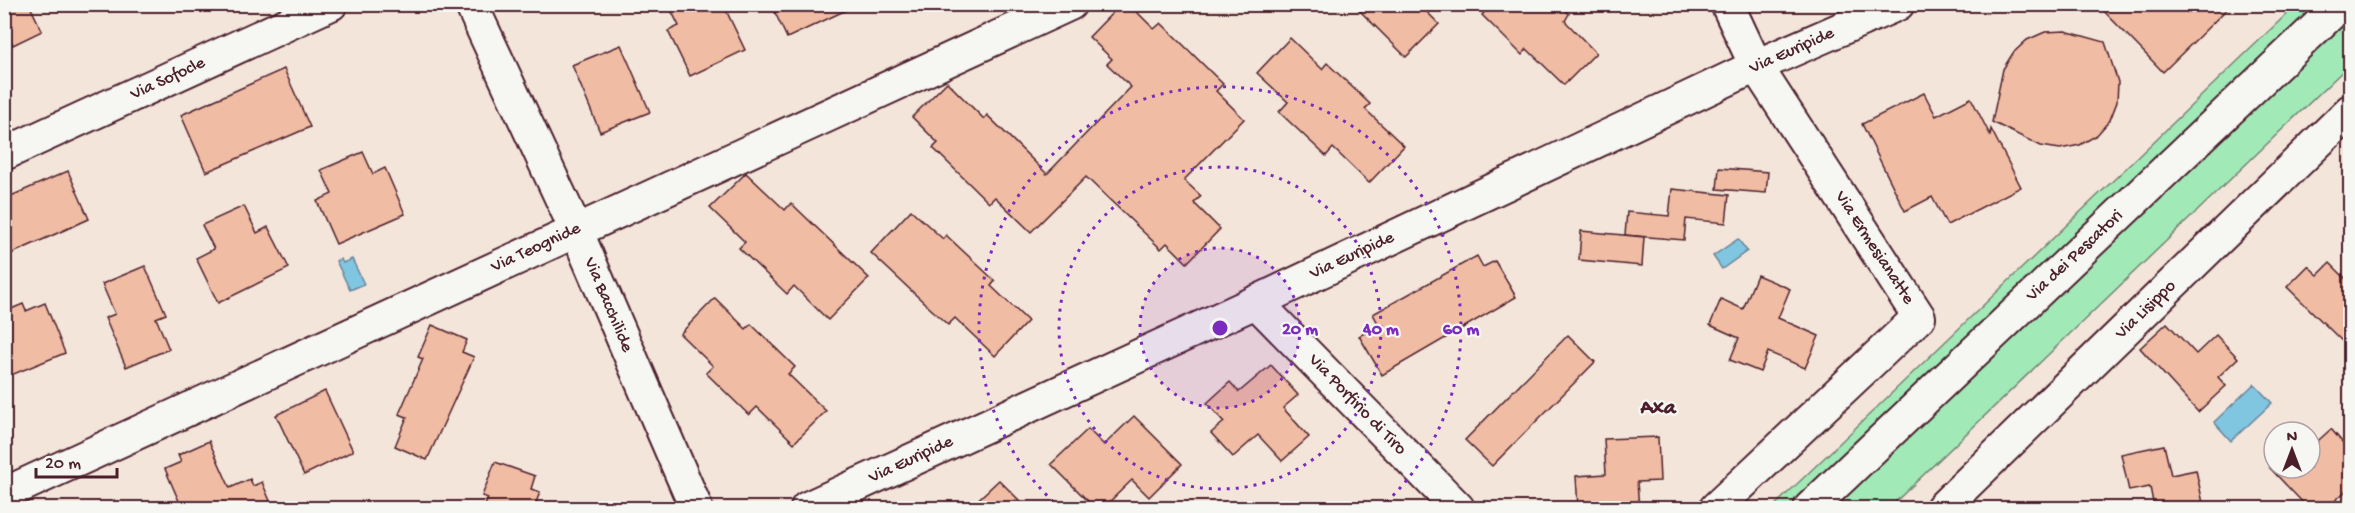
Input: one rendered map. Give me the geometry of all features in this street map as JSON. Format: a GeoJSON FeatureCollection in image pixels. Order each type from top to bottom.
{"type":"FeatureCollection","features":[{"type":"Feature","properties":{"kind":"street","name":"Via Sofocle"},"geometry":{"type":"LineString","coordinates":[[4,154],[331,4]]}},
{"type":"Feature","properties":{"kind":"street","name":"Via Bacchilide"},"geometry":{"type":"LineString","coordinates":[[471,4],[576,230],[696,508]]}},
{"type":"Feature","properties":{"kind":"street","name":"Via Teognide"},"geometry":{"type":"LineString","coordinates":[[4,494],[1070,4]]}},
{"type":"Feature","properties":{"kind":"street"},"geometry":{"type":"LineString","coordinates":[[1727,4],[1756,66]]}},
{"type":"Feature","properties":{"kind":"street","name":"Via Euripide"},"geometry":{"type":"LineString","coordinates":[[807,508],[1256,302],[1756,66],[1898,4]]}},
{"type":"Feature","properties":{"kind":"street","name":"Via dei Pescatori"},"geometry":{"type":"LineString","coordinates":[[1810,508],[2341,4]]}},
{"type":"Feature","properties":{"kind":"street","name":"Via Ermesianatte"},"geometry":{"type":"LineString","coordinates":[[1716,508],[1919,317],[1756,66]]}},
{"type":"Feature","properties":{"kind":"street","name":"Via Lisippo"},"geometry":{"type":"LineString","coordinates":[[1942,508],[2350,111]]}},
{"type":"Feature","properties":{"kind":"street","name":"Via Porfirio di Tiro"},"geometry":{"type":"LineString","coordinates":[[1256,302],[1458,508]]}},
{"type":"Feature","properties":{"kind":"green space"},"geometry":{"type":"Polygon","coordinates":[[[2296,5],[2350,5],[2350,64],[1889,508],[1772,508],[2296,5]]]}},
{"type":"Feature","properties":{"kind":"water"},"geometry":{"type":"Polygon","coordinates":[[[1738,239],[1747,251],[1722,269],[1713,256],[1738,239]]]}},
{"type":"Feature","properties":{"kind":"water"},"geometry":{"type":"Polygon","coordinates":[[[341,259],[343,263],[352,259],[364,284],[350,290],[336,261],[341,259]]]}},
{"type":"Feature","properties":{"kind":"water"},"geometry":{"type":"Polygon","coordinates":[[[2254,384],[2272,403],[2231,441],[2214,422],[2254,384]]]}},
{"type":"Feature","properties":{"kind":"building"},"geometry":{"type":"Polygon","coordinates":[[[4,4],[29,4],[42,31],[13,45],[4,26],[4,4]]]}},
{"type":"Feature","properties":{"kind":"building"},"geometry":{"type":"Polygon","coordinates":[[[668,4],[723,4],[745,50],[690,76],[668,31],[679,26],[668,4]]]}},
{"type":"Feature","properties":{"kind":"building"},"geometry":{"type":"Polygon","coordinates":[[[771,4],[859,4],[787,38],[771,4]]]}},
{"type":"Feature","properties":{"kind":"building"},"geometry":{"type":"Polygon","coordinates":[[[1121,4],[1129,4],[1154,29],[1161,23],[1223,84],[1216,91],[1244,119],[1184,180],[1201,196],[1194,203],[1220,229],[1187,263],[1167,243],[1161,249],[1086,177],[1031,232],[995,197],[989,203],[933,148],[938,143],[912,117],[947,82],[984,119],[987,115],[1047,174],[1131,87],[1107,64],[1112,59],[1089,37],[1121,4]]]}},
{"type":"Feature","properties":{"kind":"building"},"geometry":{"type":"Polygon","coordinates":[[[1353,4],[1419,4],[1439,24],[1406,57],[1353,4]]]}},
{"type":"Feature","properties":{"kind":"building"},"geometry":{"type":"Polygon","coordinates":[[[1491,4],[1559,4],[1569,14],[1565,21],[1596,53],[1564,85],[1527,49],[1522,55],[1482,15],[1491,4]]]}},
{"type":"Feature","properties":{"kind":"building"},"geometry":{"type":"Polygon","coordinates":[[[2097,4],[2232,4],[2163,72],[2097,4]]]}},
{"type":"Feature","properties":{"kind":"building"},"geometry":{"type":"Polygon","coordinates":[[[2065,31],[2105,42],[2118,82],[2117,102],[2110,120],[2097,135],[2080,145],[2060,149],[2041,146],[1992,122],[2003,69],[2013,53],[2027,40],[2045,32],[2065,31]]]}},
{"type":"Feature","properties":{"kind":"building"},"geometry":{"type":"Polygon","coordinates":[[[1290,38],[1322,69],[1327,63],[1370,104],[1365,109],[1404,146],[1369,183],[1333,148],[1326,156],[1279,112],[1288,102],[1257,73],[1290,38]]]}},
{"type":"Feature","properties":{"kind":"building"},"geometry":{"type":"Polygon","coordinates":[[[621,45],[650,112],[600,132],[572,65],[621,45]]]}},
{"type":"Feature","properties":{"kind":"building"},"geometry":{"type":"Polygon","coordinates":[[[284,69],[310,127],[206,172],[181,115],[284,69]]]}},
{"type":"Feature","properties":{"kind":"building"},"geometry":{"type":"Polygon","coordinates":[[[1924,93],[1936,116],[1971,98],[1990,135],[1991,129],[2021,187],[1947,225],[1932,197],[1905,211],[1862,124],[1924,93]]]}},
{"type":"Feature","properties":{"kind":"building"},"geometry":{"type":"Polygon","coordinates":[[[363,152],[373,174],[385,168],[405,214],[336,244],[317,201],[332,194],[321,170],[363,152]]]}},
{"type":"Feature","properties":{"kind":"building"},"geometry":{"type":"Polygon","coordinates":[[[1719,168],[1768,172],[1766,193],[1717,189],[1719,168]]]}},
{"type":"Feature","properties":{"kind":"building"},"geometry":{"type":"Polygon","coordinates":[[[68,171],[89,219],[4,257],[4,199],[68,171]]]}},
{"type":"Feature","properties":{"kind":"building"},"geometry":{"type":"Polygon","coordinates":[[[746,173],[785,210],[791,203],[869,278],[828,320],[794,286],[787,294],[739,248],[745,242],[710,208],[746,173]]]}},
{"type":"Feature","properties":{"kind":"building"},"geometry":{"type":"Polygon","coordinates":[[[1672,189],[1729,195],[1726,223],[1686,219],[1684,240],[1625,235],[1627,212],[1669,216],[1672,189]]]}},
{"type":"Feature","properties":{"kind":"building"},"geometry":{"type":"Polygon","coordinates":[[[244,206],[257,233],[268,227],[289,268],[218,303],[196,258],[214,249],[202,225],[244,206]]]}},
{"type":"Feature","properties":{"kind":"building"},"geometry":{"type":"Polygon","coordinates":[[[911,210],[943,239],[946,235],[995,281],[991,286],[1028,321],[995,356],[955,318],[948,325],[871,253],[911,210]]]}},
{"type":"Feature","properties":{"kind":"building"},"geometry":{"type":"Polygon","coordinates":[[[1581,231],[1644,237],[1642,266],[1579,260],[1581,231]]]}},
{"type":"Feature","properties":{"kind":"building"},"geometry":{"type":"Polygon","coordinates":[[[1477,256],[1483,267],[1495,261],[1516,297],[1382,375],[1359,336],[1379,325],[1373,314],[1477,256]]]}},
{"type":"Feature","properties":{"kind":"building"},"geometry":{"type":"Polygon","coordinates":[[[2330,263],[2350,283],[2350,349],[2287,287],[2308,266],[2318,275],[2330,263]]]}},
{"type":"Feature","properties":{"kind":"building"},"geometry":{"type":"Polygon","coordinates":[[[145,266],[166,314],[156,318],[169,349],[126,367],[105,318],[115,314],[102,284],[145,266]]]}},
{"type":"Feature","properties":{"kind":"building"},"geometry":{"type":"Polygon","coordinates":[[[1757,275],[1790,289],[1778,318],[1819,336],[1805,368],[1768,352],[1760,372],[1730,360],[1739,338],[1710,325],[1721,299],[1743,309],[1757,275]]]}},
{"type":"Feature","properties":{"kind":"building"},"geometry":{"type":"Polygon","coordinates":[[[715,298],[746,329],[751,324],[795,367],[788,374],[826,411],[794,443],[757,407],[749,415],[706,373],[713,366],[680,334],[715,298]]]}},
{"type":"Feature","properties":{"kind":"building"},"geometry":{"type":"Polygon","coordinates":[[[45,303],[65,353],[4,378],[4,312],[23,304],[26,311],[45,303]]]}},
{"type":"Feature","properties":{"kind":"building"},"geometry":{"type":"Polygon","coordinates":[[[2167,323],[2196,354],[2216,335],[2238,358],[2218,377],[2226,386],[2198,412],[2140,348],[2167,323]]]}},
{"type":"Feature","properties":{"kind":"building"},"geometry":{"type":"Polygon","coordinates":[[[432,325],[467,340],[462,352],[474,357],[427,460],[395,446],[407,417],[399,414],[423,359],[418,357],[432,325]]]}},
{"type":"Feature","properties":{"kind":"building"},"geometry":{"type":"Polygon","coordinates":[[[1568,335],[1595,362],[1492,466],[1465,440],[1568,335]]]}},
{"type":"Feature","properties":{"kind":"building"},"geometry":{"type":"Polygon","coordinates":[[[1271,365],[1298,395],[1283,408],[1309,437],[1282,461],[1258,435],[1233,457],[1211,433],[1224,422],[1207,403],[1230,382],[1239,392],[1271,365]]]}},
{"type":"Feature","properties":{"kind":"building"},"geometry":{"type":"Polygon","coordinates":[[[325,391],[353,451],[304,475],[276,415],[325,391]]]}},
{"type":"Feature","properties":{"kind":"building"},"geometry":{"type":"Polygon","coordinates":[[[1134,416],[1182,464],[1149,497],[1132,480],[1103,508],[1095,508],[1051,464],[1088,429],[1104,445],[1134,416]]]}},
{"type":"Feature","properties":{"kind":"building"},"geometry":{"type":"Polygon","coordinates":[[[2331,429],[2350,451],[2350,487],[2327,508],[2308,508],[2281,480],[2322,480],[2322,437],[2331,429]]]}},
{"type":"Feature","properties":{"kind":"building"},"geometry":{"type":"Polygon","coordinates":[[[1658,437],[1660,481],[1637,482],[1639,508],[1578,508],[1576,476],[1606,474],[1604,439],[1658,437]]]}},
{"type":"Feature","properties":{"kind":"building"},"geometry":{"type":"Polygon","coordinates":[[[209,441],[230,488],[250,479],[253,486],[262,482],[273,508],[182,508],[165,469],[181,462],[178,455],[209,441]]]}},
{"type":"Feature","properties":{"kind":"building"},"geometry":{"type":"Polygon","coordinates":[[[2164,445],[2171,475],[2196,470],[2204,508],[2154,508],[2150,487],[2129,491],[2121,454],[2164,445]]]}},
{"type":"Feature","properties":{"kind":"building"},"geometry":{"type":"Polygon","coordinates":[[[495,462],[535,476],[531,489],[540,492],[534,508],[484,508],[488,498],[482,496],[495,462]]]}},
{"type":"Feature","properties":{"kind":"building"},"geometry":{"type":"Polygon","coordinates":[[[999,480],[1027,508],[969,508],[999,480]]]}},
{"type":"Feature","properties":{"kind":"district","name":"Axa"},"geometry":{"type":"Point","coordinates":[1658,409]}}]}
